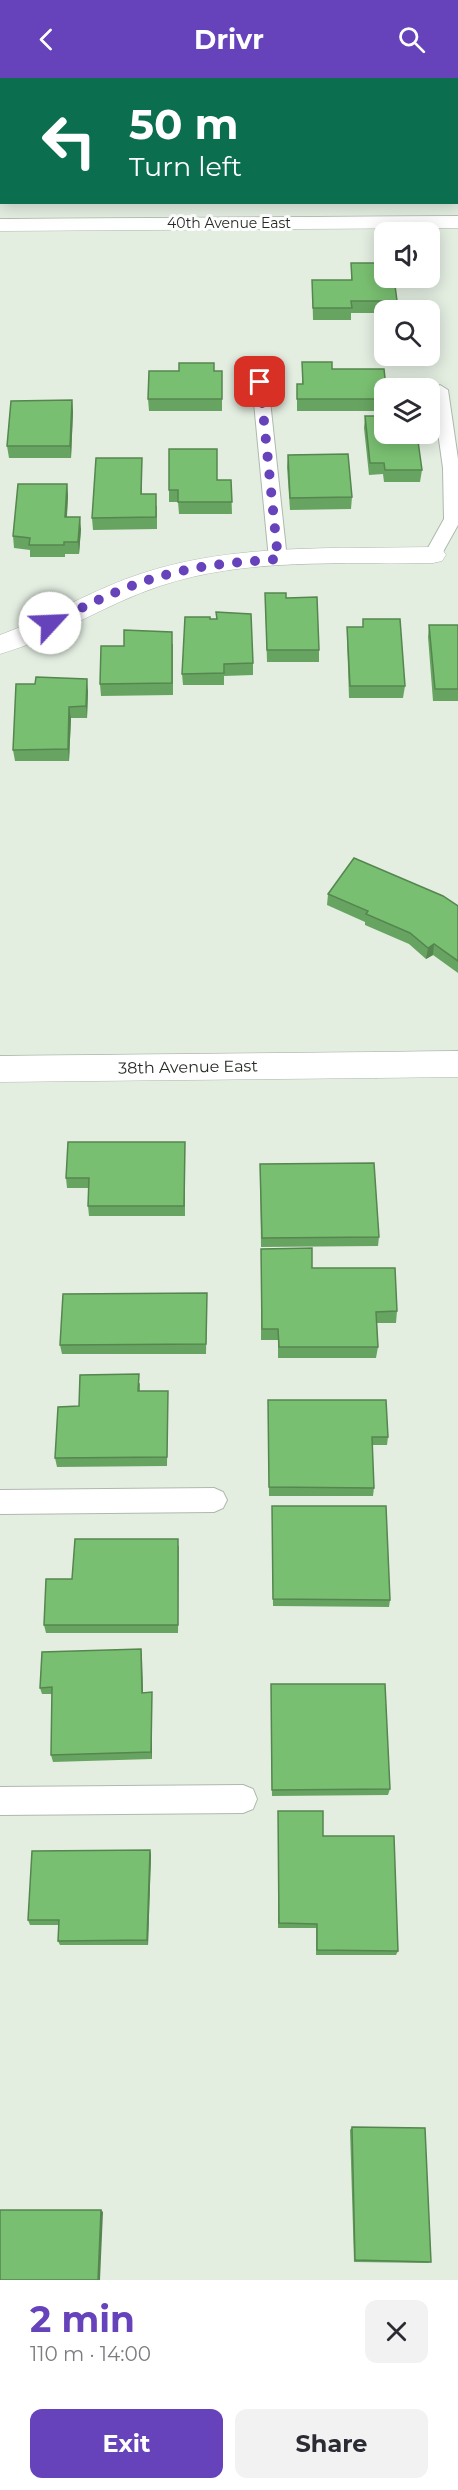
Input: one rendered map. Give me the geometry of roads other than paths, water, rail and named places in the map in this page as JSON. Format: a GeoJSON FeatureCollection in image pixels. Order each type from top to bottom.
{"type":"FeatureCollection","features":[{"type":"Feature","properties":{"kind":"street","name":"40th Avenue East"},"geometry":{"type":"LineString","coordinates":[[0,225],[458,222]]}},
{"type":"Feature","properties":{"kind":"street"},"geometry":{"type":"LineString","coordinates":[[0,645],[125,588],[172,573],[218,564],[278,559],[433,555]]}},
{"type":"Feature","properties":{"kind":"street","name":"38th Avenue East"},"geometry":{"type":"LineString","coordinates":[[0,1069],[458,1064]]}},
{"type":"Feature","properties":{"kind":"lane"},"geometry":{"type":"LineString","coordinates":[[260,382],[278,559]]}},
{"type":"Feature","properties":{"kind":"lane"},"geometry":{"type":"LineString","coordinates":[[433,555],[453,519],[451,468],[440,390]]}},
{"type":"Feature","properties":{"kind":"lane"},"geometry":{"type":"LineString","coordinates":[[0,1502],[214,1500]]}},
{"type":"Feature","properties":{"kind":"lane"},"geometry":{"type":"LineString","coordinates":[[0,1801],[243,1799]]}}]}
